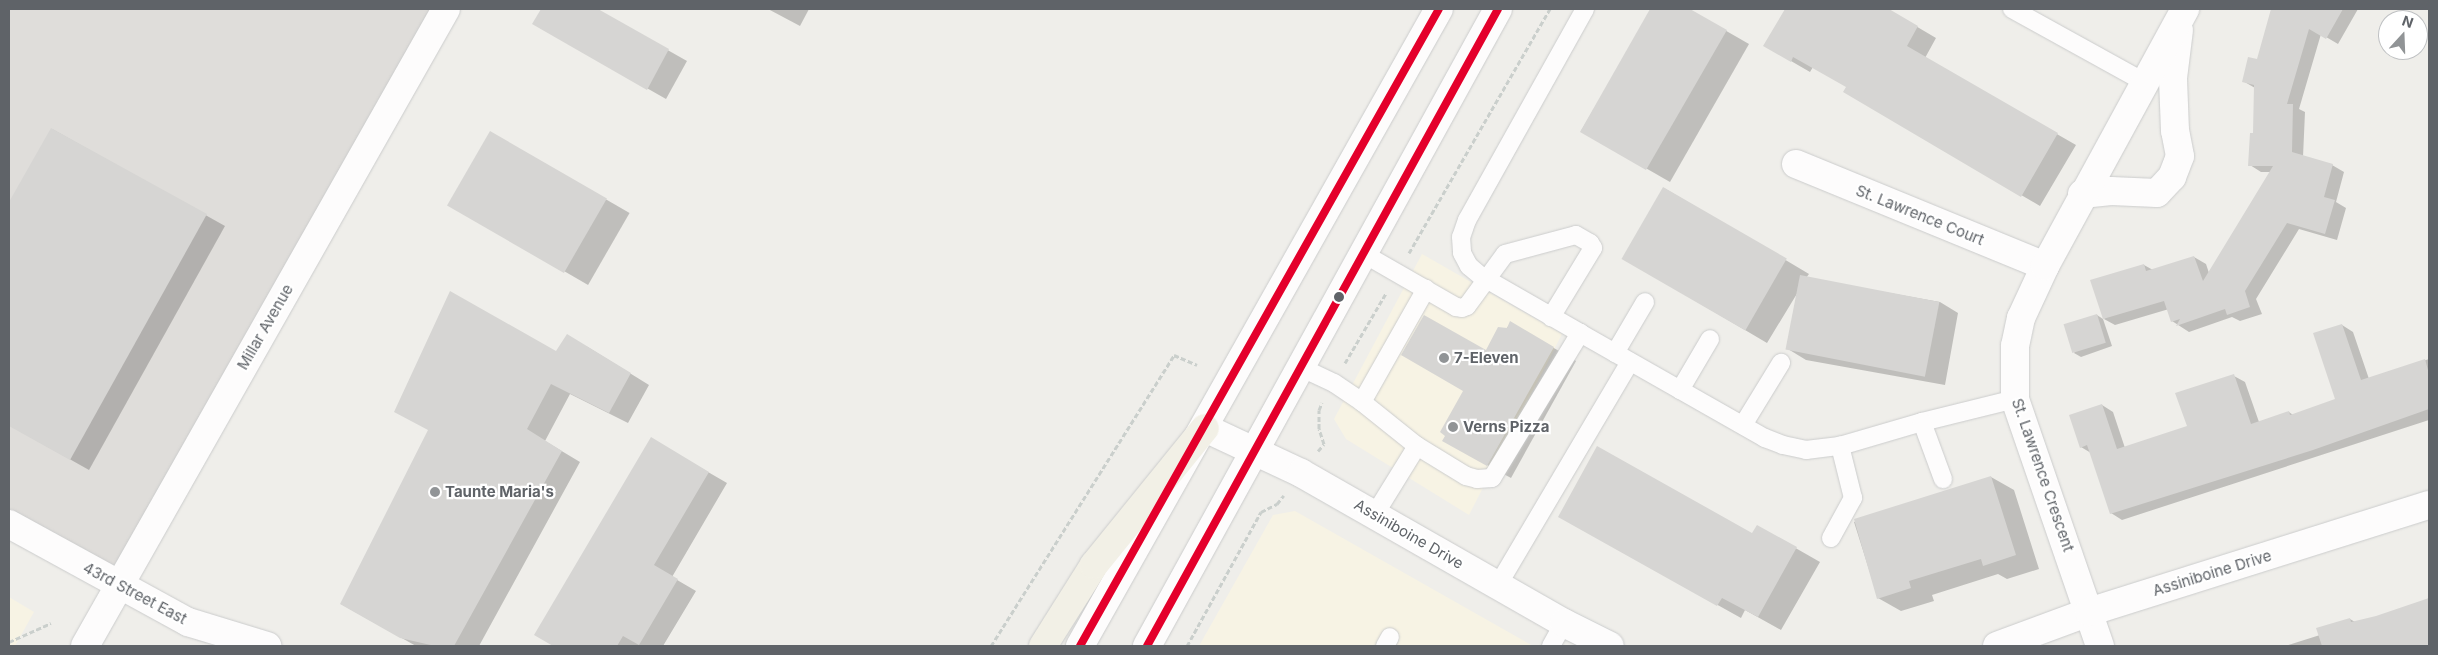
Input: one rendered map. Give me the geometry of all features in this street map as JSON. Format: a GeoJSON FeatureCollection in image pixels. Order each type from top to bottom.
{"type":"FeatureCollection","features":[{"type":"Feature","properties":{"kind":"highway"},"geometry":{"type":"LineString","coordinates":[[1043,646],[1094,565],[1205,428]]}},
{"type":"Feature","properties":{"kind":"street","name":"Millar Avenue"},"geometry":{"type":"LineString","coordinates":[[85,646],[446,9]]}},
{"type":"Feature","properties":{"kind":"street"},"geometry":{"type":"LineString","coordinates":[[1080,646],[1205,428],[1440,9]]}},
{"type":"Feature","properties":{"kind":"street"},"geometry":{"type":"LineString","coordinates":[[1148,646],[1498,9]]}},
{"type":"Feature","properties":{"kind":"street","name":"St. Lawrence Crescent"},"geometry":{"type":"LineString","coordinates":[[2100,646],[2015,399],[2015,346],[2021,318],[2044,266],[2183,13]]}},
{"type":"Feature","properties":{"kind":"street","name":"St. Lawrence Crescent"},"geometry":{"type":"LineString","coordinates":[[2082,194],[2111,191],[2157,193],[2172,177],[2180,156],[2175,131],[2173,78],[2183,13]]}},
{"type":"Feature","properties":{"kind":"street","name":"St. Lawrence Court"},"geometry":{"type":"LineString","coordinates":[[1796,164],[2044,266]]}},
{"type":"Feature","properties":{"kind":"street","name":"Assiniboine Drive"},"geometry":{"type":"LineString","coordinates":[[1205,428],[1301,473],[1498,585],[1558,635],[1610,646]]}},
{"type":"Feature","properties":{"kind":"street","name":"Assiniboine Drive"},"geometry":{"type":"LineString","coordinates":[[1997,646],[2089,612],[2429,505]]}},
{"type":"Feature","properties":{"kind":"street","name":"43rd Street East"},"geometry":{"type":"LineString","coordinates":[[9,524],[188,622],[254,644]]}},
{"type":"Feature","properties":{"kind":"lane"},"geometry":{"type":"LineString","coordinates":[[1585,9],[1467,220],[1462,237],[1462,253],[1469,266],[1486,279],[1580,333],[1743,425],[1783,445],[1806,450],[1840,446],[1922,422],[2015,399]]}},
{"type":"Feature","properties":{"kind":"lane"},"geometry":{"type":"LineString","coordinates":[[2012,9],[2144,82]]}},
{"type":"Feature","properties":{"kind":"lane"},"geometry":{"type":"LineString","coordinates":[[1364,254],[1456,307],[1462,308],[1467,306],[1505,254],[1576,235],[1590,243],[1593,248],[1551,316]]}},
{"type":"Feature","properties":{"kind":"lane"},"geometry":{"type":"LineString","coordinates":[[1362,402],[1426,289]]}},
{"type":"Feature","properties":{"kind":"lane"},"geometry":{"type":"LineString","coordinates":[[1498,585],[1623,357],[1645,302]]}},
{"type":"Feature","properties":{"kind":"lane"},"geometry":{"type":"LineString","coordinates":[[1302,368],[1334,383],[1362,402],[1417,446],[1466,476],[1476,480],[1492,478],[1580,333]]}},
{"type":"Feature","properties":{"kind":"lane"},"geometry":{"type":"LineString","coordinates":[[1680,390],[1710,339]]}},
{"type":"Feature","properties":{"kind":"lane"},"geometry":{"type":"LineString","coordinates":[[1743,425],[1781,363]]}},
{"type":"Feature","properties":{"kind":"lane"},"geometry":{"type":"LineString","coordinates":[[1922,422],[1943,479]]}},
{"type":"Feature","properties":{"kind":"lane"},"geometry":{"type":"LineString","coordinates":[[1375,514],[1417,446]]}},
{"type":"Feature","properties":{"kind":"lane"},"geometry":{"type":"LineString","coordinates":[[1831,538],[1853,498],[1840,446]]}},
{"type":"Feature","properties":{"kind":"path"},"geometry":{"type":"LineString","coordinates":[[1187,646],[1262,512],[1277,504],[1324,444],[1318,429],[1319,410],[1550,9]]}},
{"type":"Feature","properties":{"kind":"path"},"geometry":{"type":"LineString","coordinates":[[991,646],[1174,355],[1197,365]]}},
{"type":"Feature","properties":{"kind":"path"},"geometry":{"type":"LineString","coordinates":[[9,642],[51,623]]}},
{"type":"Feature","properties":{"kind":"shaded area"},"geometry":{"type":"Polygon","coordinates":[[[9,9],[446,9],[119,585],[9,524],[9,9]]]}},
{"type":"Feature","properties":{"kind":"shaded area"},"geometry":{"type":"Polygon","coordinates":[[[1422,254],[1562,334],[1469,515],[1346,439],[1334,419],[1422,254]]]}},
{"type":"Feature","properties":{"kind":"shaded area"},"geometry":{"type":"Polygon","coordinates":[[[1295,511],[1533,646],[1199,646],[1273,515],[1295,511]]]}},
{"type":"Feature","properties":{"kind":"shaded area"},"geometry":{"type":"Polygon","coordinates":[[[9,597],[34,612],[15,646],[9,646],[9,597]]]}},
{"type":"Feature","properties":{"kind":"building"},"geometry":{"type":"Polygon","coordinates":[[[541,9],[598,9],[669,49],[647,90],[532,24],[541,9]]]}},
{"type":"Feature","properties":{"kind":"building"},"geometry":{"type":"Polygon","coordinates":[[[1650,9],[1690,9],[1727,30],[1646,170],[1580,132],[1650,9]]]}},
{"type":"Feature","properties":{"kind":"building"},"geometry":{"type":"Polygon","coordinates":[[[1785,9],[1889,9],[1918,26],[1907,46],[2058,133],[2021,197],[1843,92],[1846,87],[1793,57],[1791,62],[1763,46],[1785,9]]]}},
{"type":"Feature","properties":{"kind":"building"},"geometry":{"type":"Polygon","coordinates":[[[2271,9],[2343,9],[2326,39],[2309,29],[2287,104],[2293,104],[2292,152],[2333,164],[2324,197],[2335,200],[2325,234],[2287,223],[2245,291],[2250,307],[2227,315],[2225,309],[2176,326],[2180,319],[2171,322],[2164,301],[2103,319],[2090,280],[2144,264],[2146,271],[2194,256],[2203,281],[2273,166],[2248,166],[2250,133],[2253,133],[2254,85],[2242,82],[2248,57],[2257,59],[2271,9]]]}},
{"type":"Feature","properties":{"kind":"building"},"geometry":{"type":"Polygon","coordinates":[[[51,128],[207,214],[70,460],[9,426],[9,202],[51,128]]]}},
{"type":"Feature","properties":{"kind":"building"},"geometry":{"type":"Polygon","coordinates":[[[490,131],[607,198],[564,273],[447,205],[490,131]]]}},
{"type":"Feature","properties":{"kind":"building"},"geometry":{"type":"Polygon","coordinates":[[[1663,187],[1787,259],[1745,330],[1622,259],[1663,187]]]}},
{"type":"Feature","properties":{"kind":"building"},"geometry":{"type":"Polygon","coordinates":[[[1800,275],[1939,302],[1925,377],[1785,350],[1800,275]]]}},
{"type":"Feature","properties":{"kind":"building"},"geometry":{"type":"Polygon","coordinates":[[[450,291],[556,351],[567,334],[631,373],[609,413],[551,384],[527,429],[562,451],[454,646],[435,646],[400,638],[340,604],[428,430],[394,412],[450,291]]]}},
{"type":"Feature","properties":{"kind":"building"},"geometry":{"type":"Polygon","coordinates":[[[2097,314],[2106,343],[2072,353],[2064,324],[2097,314]]]}},
{"type":"Feature","properties":{"kind":"building"},"geometry":{"type":"Polygon","coordinates":[[[1424,315],[1486,350],[1498,327],[1507,328],[1510,321],[1554,347],[1487,466],[1442,441],[1445,436],[1440,432],[1463,391],[1401,355],[1424,315]]]}},
{"type":"Feature","properties":{"kind":"building"},"geometry":{"type":"Polygon","coordinates":[[[2342,324],[2361,380],[2425,359],[2429,374],[2429,409],[2313,450],[2110,514],[2087,445],[2080,448],[2069,415],[2102,404],[2117,449],[2187,426],[2175,393],[2234,374],[2251,424],[2289,411],[2290,415],[2335,399],[2313,333],[2342,324]]]}},
{"type":"Feature","properties":{"kind":"building"},"geometry":{"type":"Polygon","coordinates":[[[651,437],[709,472],[654,565],[678,579],[639,645],[623,636],[617,646],[553,646],[534,635],[651,437]]]}},
{"type":"Feature","properties":{"kind":"building"},"geometry":{"type":"Polygon","coordinates":[[[1597,446],[1752,533],[1757,525],[1797,547],[1758,617],[1722,598],[1717,606],[1558,517],[1597,446]]]}},
{"type":"Feature","properties":{"kind":"building"},"geometry":{"type":"Polygon","coordinates":[[[1991,476],[2016,555],[1983,566],[1981,559],[1909,581],[1911,588],[1877,599],[1854,519],[1991,476]]]}},
{"type":"Feature","properties":{"kind":"building"},"geometry":{"type":"Polygon","coordinates":[[[2429,598],[2429,646],[2322,646],[2316,628],[2350,618],[2351,622],[2376,616],[2429,598]]]}},
{"type":"Feature","properties":{"kind":"transit line"},"geometry":{"type":"LineString","coordinates":[[1080,646],[1439,9]]}},
{"type":"Feature","properties":{"kind":"transit line"},"geometry":{"type":"LineString","coordinates":[[1147,646],[1498,9]]}},
{"type":"Feature","properties":{"kind":"place","name":"7-Eleven"},"geometry":{"type":"Point","coordinates":[1444,358]}},
{"type":"Feature","properties":{"kind":"place","name":"Verns Pizza"},"geometry":{"type":"Point","coordinates":[1453,427]}},
{"type":"Feature","properties":{"kind":"place","name":"Taunte Maria's"},"geometry":{"type":"Point","coordinates":[435,492]}}]}
